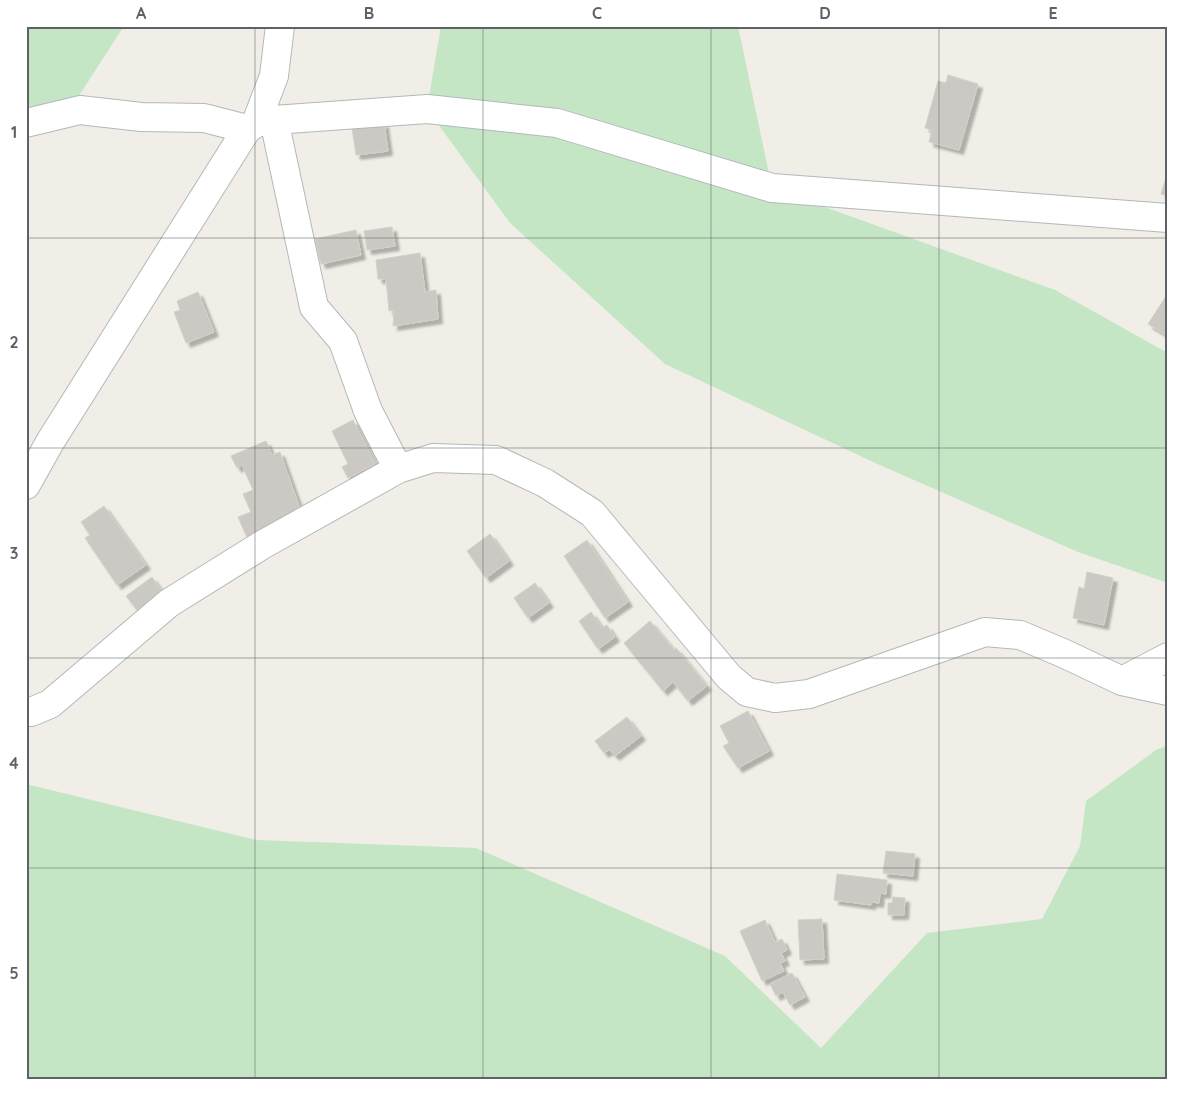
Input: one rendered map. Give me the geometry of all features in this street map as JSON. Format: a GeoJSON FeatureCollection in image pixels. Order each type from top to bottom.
{"type":"FeatureCollection","features":[{"type":"Feature","properties":{"kind":"street"},"geometry":{"type":"LineString","coordinates":[[26,486],[50,442],[259,124],[274,76],[280,26]]}},
{"type":"Feature","properties":{"kind":"street"},"geometry":{"type":"LineString","coordinates":[[26,123],[80,110],[141,117],[204,118],[259,124],[428,109],[557,123],[772,188],[1168,218]]}},
{"type":"Feature","properties":{"kind":"street"},"geometry":{"type":"LineString","coordinates":[[259,124],[314,307],[343,341],[368,411],[398,469]]}},
{"type":"Feature","properties":{"kind":"street"},"geometry":{"type":"LineString","coordinates":[[26,712],[31,712],[50,704],[169,603],[262,545],[398,469],[434,458],[496,460],[545,483],[592,513],[729,678],[747,692],[775,698],[810,694],[985,632],[1020,635],[1122,681],[1168,691]]}},
{"type":"Feature","properties":{"kind":"street"},"geometry":{"type":"LineString","coordinates":[[1122,681],[1168,657]]}},
{"type":"Feature","properties":{"kind":"green space"},"geometry":{"type":"Polygon","coordinates":[[[26,26],[124,26],[73,105],[26,134],[26,26]]]}},
{"type":"Feature","properties":{"kind":"green space"},"geometry":{"type":"Polygon","coordinates":[[[441,26],[738,26],[772,188],[1055,290],[1168,353],[1168,583],[1078,552],[873,462],[665,364],[510,223],[427,109],[441,26]]]}},
{"type":"Feature","properties":{"kind":"green space"},"geometry":{"type":"Polygon","coordinates":[[[1168,745],[1168,1080],[26,1080],[26,784],[256,840],[476,848],[725,956],[821,1048],[927,933],[1042,919],[1080,846],[1086,801],[1156,750],[1168,745]]]}},
{"type":"Feature","properties":{"kind":"building"},"geometry":{"type":"Polygon","coordinates":[[[948,75],[978,84],[959,150],[929,142],[932,130],[925,128],[938,81],[946,83],[948,75]]]}},
{"type":"Feature","properties":{"kind":"building"},"geometry":{"type":"Polygon","coordinates":[[[384,123],[388,151],[356,155],[352,128],[384,123]]]}},
{"type":"Feature","properties":{"kind":"building"},"geometry":{"type":"Polygon","coordinates":[[[1168,171],[1168,196],[1161,194],[1168,171]]]}},
{"type":"Feature","properties":{"kind":"building"},"geometry":{"type":"Polygon","coordinates":[[[392,227],[395,246],[367,250],[364,231],[392,227]]]}},
{"type":"Feature","properties":{"kind":"building"},"geometry":{"type":"Polygon","coordinates":[[[356,230],[361,255],[321,264],[315,239],[356,230]]]}},
{"type":"Feature","properties":{"kind":"building"},"geometry":{"type":"Polygon","coordinates":[[[420,253],[425,292],[436,290],[438,319],[393,326],[394,310],[389,311],[386,279],[378,279],[376,260],[420,253]]]}},
{"type":"Feature","properties":{"kind":"building"},"geometry":{"type":"Polygon","coordinates":[[[198,292],[214,332],[186,343],[174,312],[180,310],[177,301],[198,292]]]}},
{"type":"Feature","properties":{"kind":"building"},"geometry":{"type":"Polygon","coordinates":[[[1168,293],[1168,336],[1148,324],[1168,293]]]}},
{"type":"Feature","properties":{"kind":"building"},"geometry":{"type":"Polygon","coordinates":[[[353,420],[375,464],[348,478],[342,467],[348,464],[332,431],[353,420]]]}},
{"type":"Feature","properties":{"kind":"building"},"geometry":{"type":"Polygon","coordinates":[[[266,441],[272,455],[280,452],[300,509],[249,542],[238,517],[251,512],[243,494],[253,490],[242,465],[237,468],[231,456],[266,441]]]}},
{"type":"Feature","properties":{"kind":"building"},"geometry":{"type":"Polygon","coordinates":[[[104,506],[146,565],[117,585],[85,538],[90,535],[81,522],[104,506]]]}},
{"type":"Feature","properties":{"kind":"building"},"geometry":{"type":"Polygon","coordinates":[[[490,534],[509,561],[486,578],[467,551],[490,534]]]}},
{"type":"Feature","properties":{"kind":"building"},"geometry":{"type":"Polygon","coordinates":[[[587,540],[628,602],[605,618],[564,556],[587,540]]]}},
{"type":"Feature","properties":{"kind":"building"},"geometry":{"type":"Polygon","coordinates":[[[1087,572],[1113,578],[1104,625],[1073,618],[1079,587],[1084,589],[1087,572]]]}},
{"type":"Feature","properties":{"kind":"building"},"geometry":{"type":"Polygon","coordinates":[[[152,577],[162,592],[137,610],[126,596],[152,577]]]}},
{"type":"Feature","properties":{"kind":"building"},"geometry":{"type":"Polygon","coordinates":[[[535,583],[549,603],[528,618],[514,598],[535,583]]]}},
{"type":"Feature","properties":{"kind":"building"},"geometry":{"type":"Polygon","coordinates":[[[591,612],[602,628],[607,625],[615,637],[598,649],[579,621],[591,612]]]}},
{"type":"Feature","properties":{"kind":"building"},"geometry":{"type":"Polygon","coordinates":[[[650,621],[674,650],[676,648],[707,686],[688,701],[673,682],[663,691],[624,643],[650,621]]]}},
{"type":"Feature","properties":{"kind":"building"},"geometry":{"type":"Polygon","coordinates":[[[748,711],[769,751],[738,768],[723,746],[729,743],[720,726],[748,711]]]}},
{"type":"Feature","properties":{"kind":"building"},"geometry":{"type":"Polygon","coordinates":[[[627,717],[641,736],[615,756],[609,750],[604,753],[595,741],[627,717]]]}},
{"type":"Feature","properties":{"kind":"building"},"geometry":{"type":"Polygon","coordinates":[[[886,851],[915,854],[913,876],[883,873],[886,851]]]}},
{"type":"Feature","properties":{"kind":"building"},"geometry":{"type":"Polygon","coordinates":[[[837,874],[887,880],[886,894],[880,893],[879,903],[872,902],[871,905],[834,900],[837,874]]]}},
{"type":"Feature","properties":{"kind":"building"},"geometry":{"type":"Polygon","coordinates":[[[893,897],[905,898],[904,915],[888,915],[888,903],[892,903],[893,897]]]}},
{"type":"Feature","properties":{"kind":"building"},"geometry":{"type":"Polygon","coordinates":[[[822,919],[824,959],[800,960],[798,920],[822,919]]]}},
{"type":"Feature","properties":{"kind":"building"},"geometry":{"type":"Polygon","coordinates":[[[765,920],[775,942],[782,939],[787,950],[781,953],[785,961],[780,963],[784,971],[762,981],[740,931],[765,920]]]}},
{"type":"Feature","properties":{"kind":"building"},"geometry":{"type":"Polygon","coordinates":[[[792,973],[805,997],[790,1005],[783,992],[776,996],[770,984],[792,973]]]}}]}
